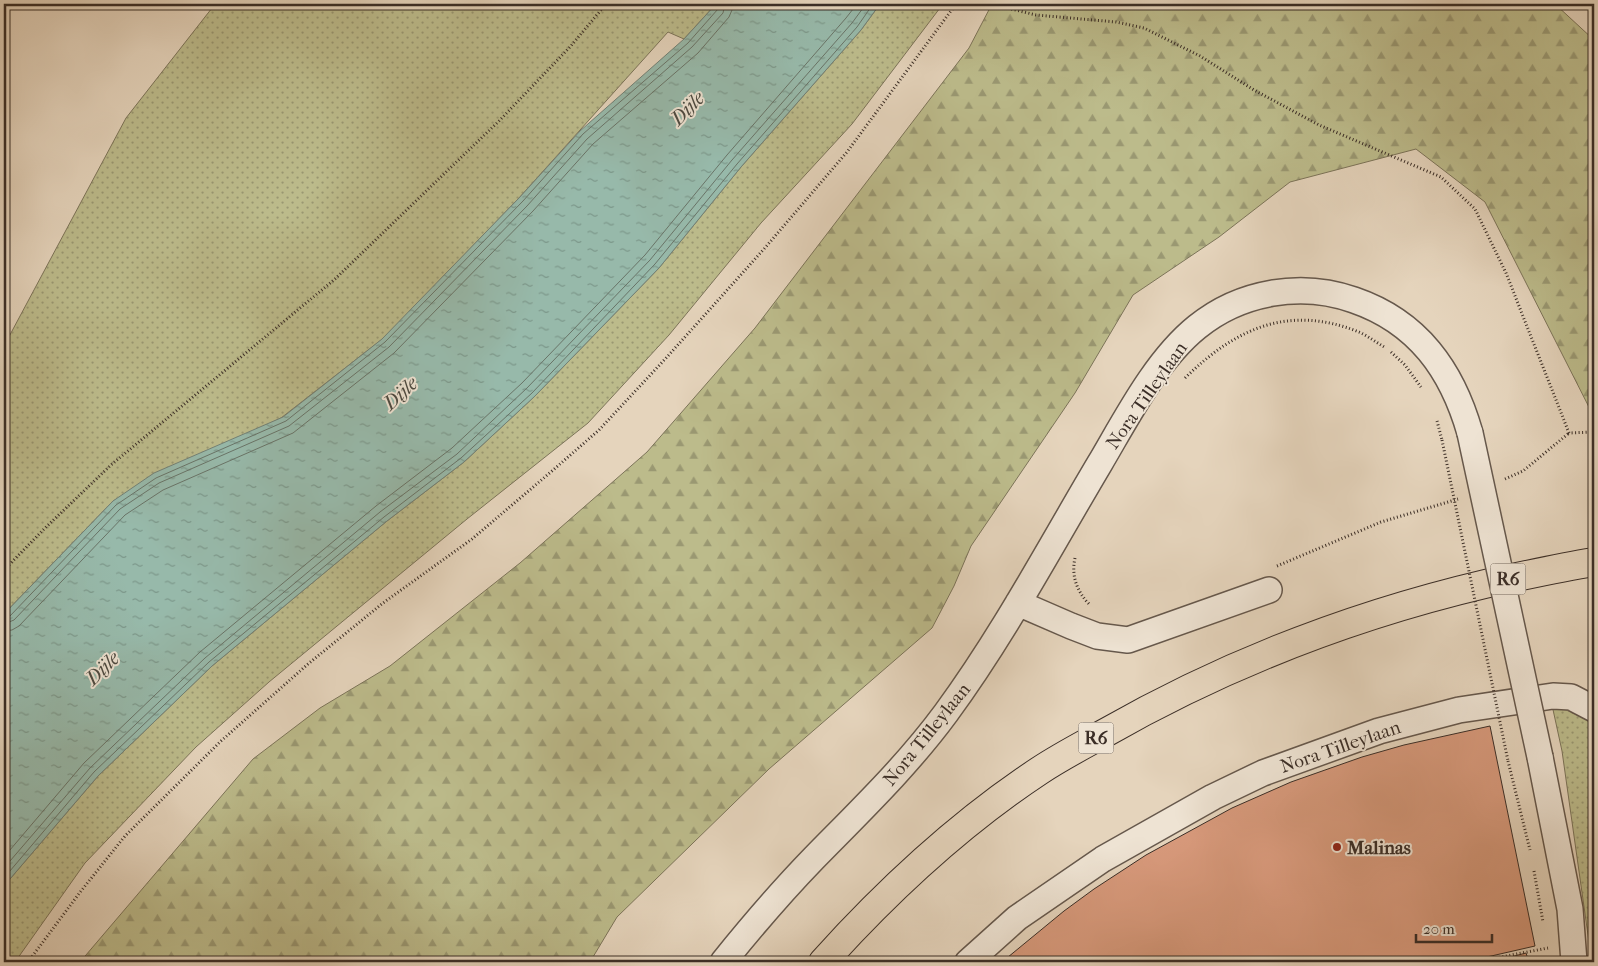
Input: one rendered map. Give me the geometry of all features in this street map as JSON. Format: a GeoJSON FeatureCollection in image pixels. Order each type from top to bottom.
{"type":"FeatureCollection","features":[{"type":"Feature","properties":{"kind":"highway","name":"R6"},"geometry":{"type":"LineString","coordinates":[[823,962],[861,920],[906,877],[1000,799],[1040,770],[1156,704],[1266,653],[1374,614],[1422,599],[1535,573],[1594,562]]}},
{"type":"Feature","properties":{"kind":"street","name":"Nora Tilleylaan"},"geometry":{"type":"LineString","coordinates":[[723,962],[772,903],[888,784],[930,734],[968,682],[1018,602],[1135,404],[1178,346],[1196,328],[1217,313],[1238,303],[1261,295],[1312,290],[1346,296],[1372,306],[1415,335],[1442,367],[1459,398],[1470,433],[1540,757],[1570,909],[1574,962]]}},
{"type":"Feature","properties":{"kind":"street"},"geometry":{"type":"LineString","coordinates":[[1018,602],[1097,636],[1128,640],[1272,578]]}},
{"type":"Feature","properties":{"kind":"street","name":"Nora Tilleylaan"},"geometry":{"type":"LineString","coordinates":[[968,962],[1017,918],[1103,859],[1197,805],[1263,773],[1379,731],[1459,710],[1553,696],[1571,697],[1594,709]]}},
{"type":"Feature","properties":{"kind":"path"},"geometry":{"type":"LineString","coordinates":[[4,570],[111,465],[335,279],[499,121],[570,47],[606,4]]}},
{"type":"Feature","properties":{"kind":"path"},"geometry":{"type":"LineString","coordinates":[[28,962],[125,836],[221,741],[308,664],[384,604],[472,539],[599,430],[668,357],[847,152],[956,4]]}},
{"type":"Feature","properties":{"kind":"path"},"geometry":{"type":"LineString","coordinates":[[991,4],[1036,15],[1116,22],[1144,28],[1200,56],[1254,90],[1319,125],[1440,177],[1475,209],[1506,273],[1569,433]]}},
{"type":"Feature","properties":{"kind":"path"},"geometry":{"type":"LineString","coordinates":[[1181,384],[1204,361],[1235,338],[1262,328],[1296,319],[1333,324],[1360,333],[1388,349],[1405,365],[1424,390]]}},
{"type":"Feature","properties":{"kind":"path"},"geometry":{"type":"LineString","coordinates":[[1436,419],[1442,440],[1508,761],[1531,854]]}},
{"type":"Feature","properties":{"kind":"path"},"geometry":{"type":"LineString","coordinates":[[1496,482],[1523,471],[1569,433],[1594,432]]}},
{"type":"Feature","properties":{"kind":"path"},"geometry":{"type":"LineString","coordinates":[[1272,578],[1381,522],[1460,498]]}},
{"type":"Feature","properties":{"kind":"path"},"geometry":{"type":"LineString","coordinates":[[1076,555],[1074,574],[1077,586],[1082,596],[1094,607]]}},
{"type":"Feature","properties":{"kind":"path"},"geometry":{"type":"LineString","coordinates":[[1533,863],[1544,922]]}},
{"type":"Feature","properties":{"kind":"path"},"geometry":{"type":"LineString","coordinates":[[1547,942],[1548,955]]}},
{"type":"Feature","properties":{"kind":"path"},"geometry":{"type":"LineString","coordinates":[[1475,962],[1548,948]]}},
{"type":"Feature","properties":{"kind":"green space"},"geometry":{"type":"Polygon","coordinates":[[[207,4],[716,4],[684,39],[668,32],[519,198],[385,337],[281,418],[113,501],[4,614],[4,346],[126,118],[212,8],[207,4]]]}},
{"type":"Feature","properties":{"kind":"green space"},"geometry":{"type":"Polygon","coordinates":[[[880,4],[943,4],[852,124],[761,223],[669,335],[588,423],[467,519],[269,682],[196,747],[85,863],[15,962],[4,962],[4,886],[98,776],[212,666],[387,521],[464,462],[535,396],[659,268],[741,167],[861,30],[880,4]]]}},
{"type":"Feature","properties":{"kind":"green space"},"geometry":{"type":"Polygon","coordinates":[[[992,4],[1555,4],[1594,40],[1594,417],[1485,202],[1416,149],[1290,182],[1219,237],[1133,295],[1075,393],[971,546],[954,586],[932,628],[769,769],[617,917],[590,962],[80,962],[253,759],[320,708],[390,666],[520,563],[647,452],[755,328],[969,48],[992,4]]]}},
{"type":"Feature","properties":{"kind":"green space"},"geometry":{"type":"Polygon","coordinates":[[[1552,705],[1581,714],[1594,726],[1593,949],[1589,942],[1562,751],[1552,705]]]}},
{"type":"Feature","properties":{"kind":"water","name":"Dijle"},"geometry":{"type":"Polygon","coordinates":[[[716,4],[880,4],[861,30],[741,167],[659,268],[535,396],[464,462],[387,521],[212,666],[98,776],[4,886],[4,614],[113,501],[154,473],[283,417],[382,339],[519,198],[580,131],[684,39],[716,4]]]}},
{"type":"Feature","properties":{"kind":"building","name":"Malinas"},"geometry":{"type":"Polygon","coordinates":[[[1490,726],[1535,946],[1465,962],[1002,962],[1094,889],[1146,855],[1232,808],[1291,782],[1362,757],[1404,745],[1490,726]]]}},
{"type":"Feature","properties":{"kind":"building"},"geometry":{"type":"Polygon","coordinates":[[[1526,953],[1529,962],[1491,962],[1526,953]]]}},
{"type":"Feature","properties":{"kind":"place","name":"Malinas"},"geometry":{"type":"Point","coordinates":[1337,847]}}]}
